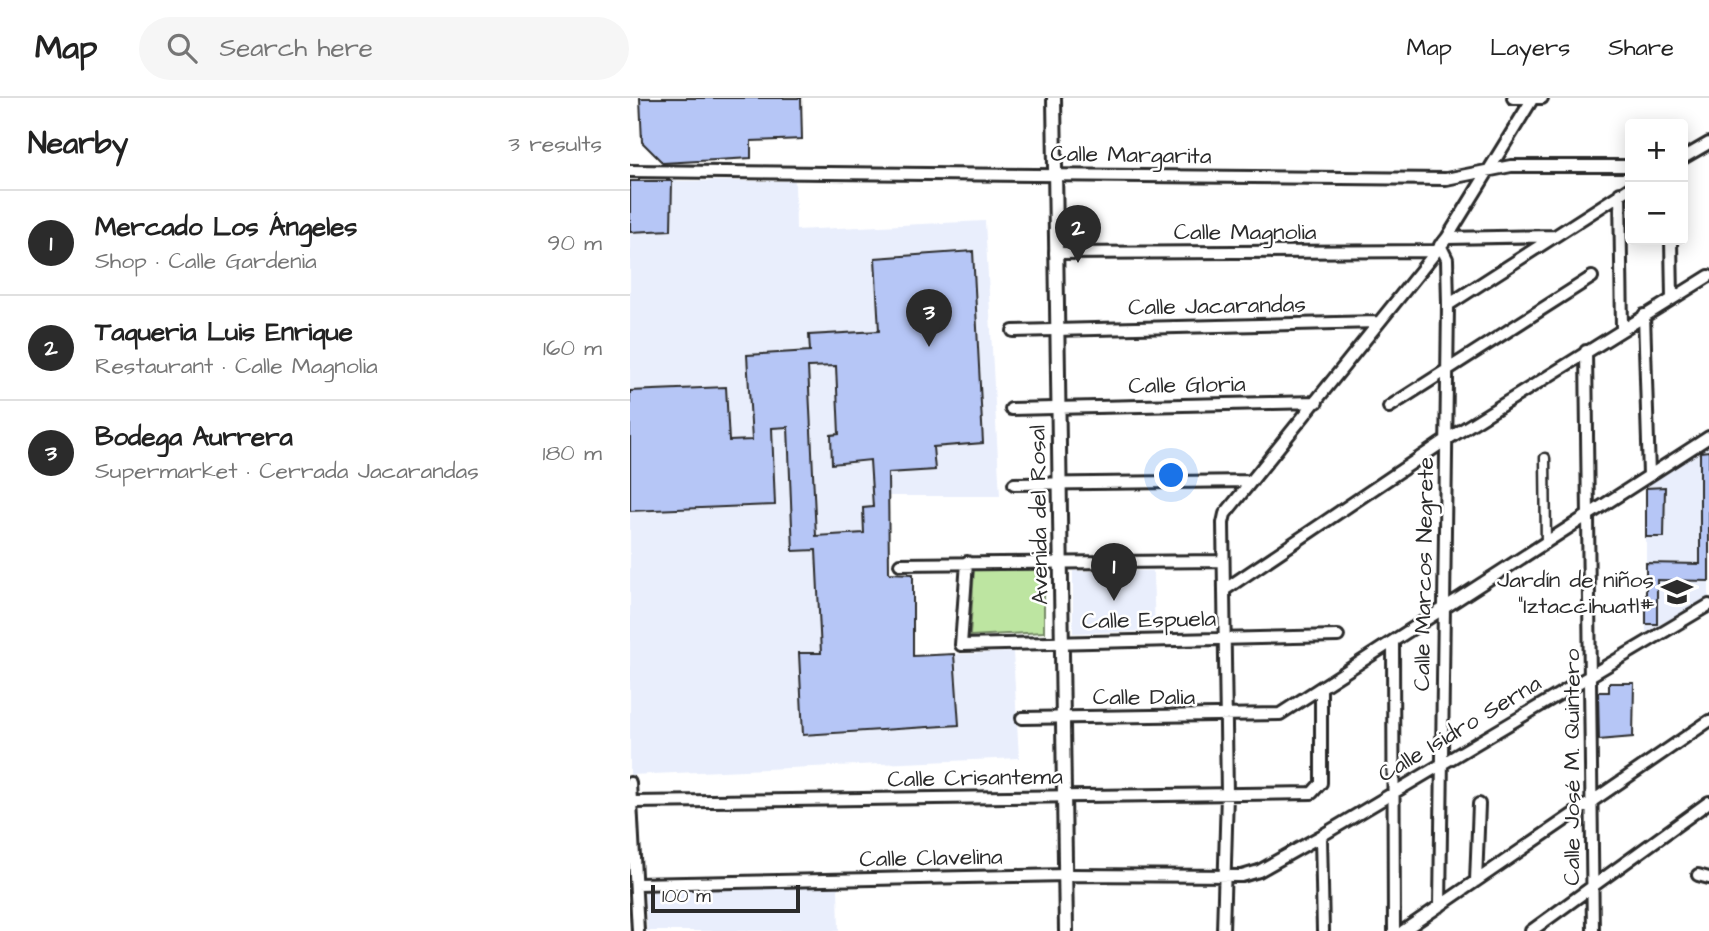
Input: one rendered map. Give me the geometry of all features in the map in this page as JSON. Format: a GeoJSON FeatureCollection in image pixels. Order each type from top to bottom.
{"type":"FeatureCollection","features":[{"type":"Feature","properties":{"kind":"street","name":"Avenida del Rosal"},"geometry":{"type":"LineString","coordinates":[[1054,98],[1066,931]]}},
{"type":"Feature","properties":{"kind":"street"},"geometry":{"type":"LineString","coordinates":[[1513,98],[1542,98]]}},
{"type":"Feature","properties":{"kind":"street"},"geometry":{"type":"LineString","coordinates":[[1223,931],[1227,876],[1227,794],[1223,523],[1252,481],[1440,244],[1532,98]]}},
{"type":"Feature","properties":{"kind":"street"},"geometry":{"type":"LineString","coordinates":[[1688,155],[1709,143]]}},
{"type":"Feature","properties":{"kind":"street","name":"Calle Margarita"},"geometry":{"type":"LineString","coordinates":[[630,171],[1446,179],[1469,177],[1511,166],[1625,166]]}},
{"type":"Feature","properties":{"kind":"street"},"geometry":{"type":"LineString","coordinates":[[1448,305],[1625,191]]}},
{"type":"Feature","properties":{"kind":"street"},"geometry":{"type":"LineString","coordinates":[[1622,329],[1625,191]]}},
{"type":"Feature","properties":{"kind":"street","name":"Calle Magnolia"},"geometry":{"type":"LineString","coordinates":[[1055,253],[1440,244],[1554,236]]}},
{"type":"Feature","properties":{"kind":"street","name":"Calle Marcos Negrete"},"geometry":{"type":"LineString","coordinates":[[1440,244],[1447,259],[1448,305],[1440,906]]}},
{"type":"Feature","properties":{"kind":"street"},"geometry":{"type":"LineString","coordinates":[[1671,245],[1672,299]]}},
{"type":"Feature","properties":{"kind":"street"},"geometry":{"type":"LineString","coordinates":[[1224,590],[1446,440],[1709,276]]}},
{"type":"Feature","properties":{"kind":"street"},"geometry":{"type":"LineString","coordinates":[[1389,407],[1592,277]]}},
{"type":"Feature","properties":{"kind":"street"},"geometry":{"type":"LineString","coordinates":[[1644,315],[1649,475]]}},
{"type":"Feature","properties":{"kind":"street","name":"Calle Jacarandas"},"geometry":{"type":"LineString","coordinates":[[1013,331],[1377,322]]}},
{"type":"Feature","properties":{"kind":"street","name":"Calle José M. Quintero"},"geometry":{"type":"LineString","coordinates":[[1587,351],[1593,931]]}},
{"type":"Feature","properties":{"kind":"street","name":"Calle Gloria"},"geometry":{"type":"LineString","coordinates":[[1011,409],[1317,402]]}},
{"type":"Feature","properties":{"kind":"street","name":"Calle Dalia"},"geometry":{"type":"LineString","coordinates":[[1021,718],[1226,717],[1280,714],[1709,438]]}},
{"type":"Feature","properties":{"kind":"street"},"geometry":{"type":"LineString","coordinates":[[1545,458],[1546,544]]}},
{"type":"Feature","properties":{"kind":"street"},"geometry":{"type":"LineString","coordinates":[[1014,484],[1252,481]]}},
{"type":"Feature","properties":{"kind":"street"},"geometry":{"type":"LineString","coordinates":[[900,564],[1223,561]]}},
{"type":"Feature","properties":{"kind":"street","name":"Calle Espuela"},"geometry":{"type":"LineString","coordinates":[[967,562],[961,645],[1338,636]]}},
{"type":"Feature","properties":{"kind":"street","name":"Calle Isidro Serna"},"geometry":{"type":"LineString","coordinates":[[1227,876],[1242,876],[1259,871],[1709,605]]}},
{"type":"Feature","properties":{"kind":"street"},"geometry":{"type":"LineString","coordinates":[[1393,642],[1394,931]]}},
{"type":"Feature","properties":{"kind":"street","name":"Calle Crisantema"},"geometry":{"type":"LineString","coordinates":[[632,802],[1312,793],[1321,783],[1321,689]]}},
{"type":"Feature","properties":{"kind":"street"},"geometry":{"type":"LineString","coordinates":[[1403,931],[1709,720]]}},
{"type":"Feature","properties":{"kind":"street"},"geometry":{"type":"LineString","coordinates":[[630,783],[638,931]]}},
{"type":"Feature","properties":{"kind":"street"},"geometry":{"type":"LineString","coordinates":[[1531,931],[1709,802]]}},
{"type":"Feature","properties":{"kind":"street"},"geometry":{"type":"LineString","coordinates":[[1476,881],[1479,804]]}},
{"type":"Feature","properties":{"kind":"street"},"geometry":{"type":"LineString","coordinates":[[1321,836],[1323,931]]}},
{"type":"Feature","properties":{"kind":"street","name":"Calle Clavelina"},"geometry":{"type":"LineString","coordinates":[[636,884],[1066,875],[1227,876]]}},
{"type":"Feature","properties":{"kind":"shaded area"},"geometry":{"type":"Polygon","coordinates":[[[630,181],[795,181],[796,230],[985,221],[1000,496],[889,496],[889,572],[913,574],[913,656],[1013,652],[1019,758],[630,775],[630,181]]]}},
{"type":"Feature","properties":{"kind":"shaded area"},"geometry":{"type":"Polygon","coordinates":[[[1709,440],[1709,598],[1646,632],[1646,481],[1709,440]]]}},
{"type":"Feature","properties":{"kind":"shaded area"},"geometry":{"type":"Polygon","coordinates":[[[1073,571],[1153,571],[1155,631],[1073,633],[1073,571]]]}},
{"type":"Feature","properties":{"kind":"shaded area"},"geometry":{"type":"Polygon","coordinates":[[[838,887],[839,931],[647,931],[645,892],[838,887]]]}},
{"type":"Feature","properties":{"kind":"green space"},"geometry":{"type":"Polygon","coordinates":[[[1044,566],[1044,632],[970,636],[974,569],[1044,566]]]}},
{"type":"Feature","properties":{"kind":"building"},"geometry":{"type":"Polygon","coordinates":[[[640,98],[801,98],[802,139],[751,141],[751,158],[663,163],[642,142],[640,98]]]}},
{"type":"Feature","properties":{"kind":"building"},"geometry":{"type":"Polygon","coordinates":[[[630,181],[672,181],[671,230],[630,232],[630,181]]]}},
{"type":"Feature","properties":{"kind":"building"},"geometry":{"type":"Polygon","coordinates":[[[973,251],[983,443],[933,447],[935,470],[888,473],[889,573],[913,574],[913,656],[954,654],[959,725],[803,735],[799,653],[821,653],[816,550],[793,551],[788,427],[772,428],[775,505],[630,511],[630,391],[726,387],[729,441],[752,440],[747,355],[810,351],[809,335],[879,331],[875,258],[973,251]],[[836,366],[808,367],[816,536],[864,533],[863,508],[873,507],[870,460],[832,464],[831,435],[839,434],[836,366]]]}},
{"type":"Feature","properties":{"kind":"building"},"geometry":{"type":"Polygon","coordinates":[[[1709,451],[1709,581],[1657,580],[1657,624],[1646,624],[1646,563],[1700,564],[1700,452],[1709,451]]]}},
{"type":"Feature","properties":{"kind":"building"},"geometry":{"type":"Polygon","coordinates":[[[1665,487],[1664,537],[1646,537],[1646,488],[1665,487]]]}},
{"type":"Feature","properties":{"kind":"building"},"geometry":{"type":"Polygon","coordinates":[[[1609,683],[1634,683],[1633,737],[1599,740],[1598,692],[1609,692],[1609,683]]]}},
{"type":"Feature","properties":{"kind":"place","name":"Taqueria Luis Enrique"},"geometry":{"type":"Point","coordinates":[1078,263]}},
{"type":"Feature","properties":{"kind":"place","name":"Bodega Aurrera"},"geometry":{"type":"Point","coordinates":[929,347]}},
{"type":"Feature","properties":{"kind":"place","name":"Jardín de niños \"Iztaccihuatl#"},"geometry":{"type":"Point","coordinates":[1677,592]}},
{"type":"Feature","properties":{"kind":"place","name":"Mercado Los Ángeles"},"geometry":{"type":"Point","coordinates":[1114,601]}}]}
